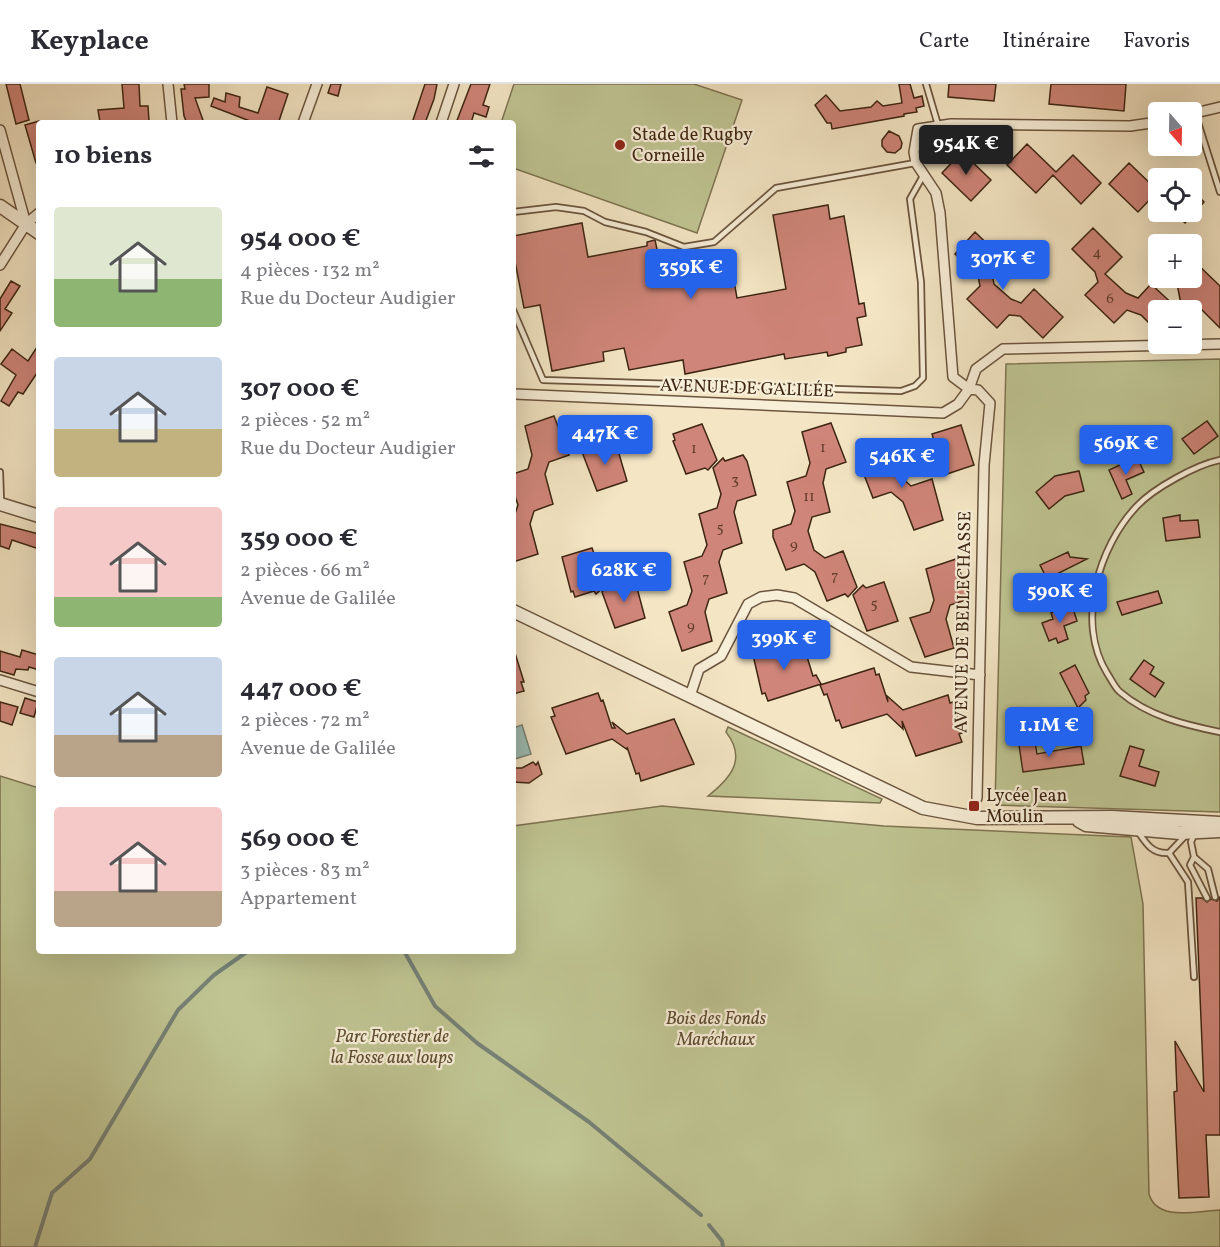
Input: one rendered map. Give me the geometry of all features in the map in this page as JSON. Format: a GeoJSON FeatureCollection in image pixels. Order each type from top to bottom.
{"type":"FeatureCollection","features":[{"type":"Feature","properties":{"kind":"street"},"geometry":{"type":"LineString","coordinates":[[168,84],[172,120]]}},
{"type":"Feature","properties":{"kind":"street"},"geometry":{"type":"LineString","coordinates":[[304,120],[317,84]]}},
{"type":"Feature","properties":{"kind":"street"},"geometry":{"type":"LineString","coordinates":[[442,120],[454,84]]}},
{"type":"Feature","properties":{"kind":"street"},"geometry":{"type":"LineString","coordinates":[[1202,112],[1220,107]]}},
{"type":"Feature","properties":{"kind":"street"},"geometry":{"type":"LineString","coordinates":[[969,389],[953,377],[940,213],[936,193],[916,163],[914,152],[918,129],[938,125],[1130,126],[1148,123]]}},
{"type":"Feature","properties":{"kind":"street"},"geometry":{"type":"LineString","coordinates":[[0,130],[26,225]]}},
{"type":"Feature","properties":{"kind":"street"},"geometry":{"type":"LineString","coordinates":[[0,206],[36,231]]}},
{"type":"Feature","properties":{"kind":"street"},"geometry":{"type":"LineString","coordinates":[[0,265],[26,225],[36,216]]}},
{"type":"Feature","properties":{"kind":"street","name":"AVENUE DE GALILÉE"},"geometry":{"type":"LineString","coordinates":[[516,396],[943,413],[958,404],[969,389],[976,369],[1003,349],[1220,344]]}},
{"type":"Feature","properties":{"kind":"street","name":"AVENUE DE BELLECHASSE"},"geometry":{"type":"LineString","coordinates":[[969,389],[978,390],[990,403],[984,465],[977,798]]}},
{"type":"Feature","properties":{"kind":"street"},"geometry":{"type":"LineString","coordinates":[[1,505],[36,515]]}},
{"type":"Feature","properties":{"kind":"street"},"geometry":{"type":"LineString","coordinates":[[690,696],[699,669],[721,656],[748,604],[760,597],[777,595],[794,598],[911,667],[980,675]]}},
{"type":"Feature","properties":{"kind":"street"},"geometry":{"type":"LineString","coordinates":[[516,611],[923,808],[977,818],[1112,816],[1220,823]]}},
{"type":"Feature","properties":{"kind":"street"},"geometry":{"type":"LineString","coordinates":[[0,680],[36,691]]}},
{"type":"Feature","properties":{"kind":"street"},"geometry":{"type":"LineString","coordinates":[[1072,818],[1086,825],[1191,833],[1220,831]]}},
{"type":"Feature","properties":{"kind":"lane"},"geometry":{"type":"LineString","coordinates":[[926,84],[938,125]]}},
{"type":"Feature","properties":{"kind":"lane"},"geometry":{"type":"LineString","coordinates":[[1202,140],[1220,192]]}},
{"type":"Feature","properties":{"kind":"lane"},"geometry":{"type":"LineString","coordinates":[[516,212],[556,207],[584,211],[605,222],[646,232],[684,247],[714,242],[776,188],[916,163]]}},
{"type":"Feature","properties":{"kind":"lane"},"geometry":{"type":"LineString","coordinates":[[516,317],[543,380],[901,391],[915,386],[923,378],[921,282],[910,199],[923,176]]}},
{"type":"Feature","properties":{"kind":"lane"},"geometry":{"type":"LineString","coordinates":[[1220,460],[1177,478],[1138,505],[1115,535],[1097,582],[1091,630],[1098,658],[1118,691],[1151,712],[1186,725],[1220,732]]}},
{"type":"Feature","properties":{"kind":"lane"},"geometry":{"type":"LineString","coordinates":[[0,472],[1,505]]}},
{"type":"Feature","properties":{"kind":"lane"},"geometry":{"type":"LineString","coordinates":[[1137,829],[1149,847],[1161,854],[1169,853],[1191,833],[1200,820]]}},
{"type":"Feature","properties":{"kind":"lane"},"geometry":{"type":"LineString","coordinates":[[1191,833],[1194,857],[1190,865],[1207,898]]}},
{"type":"Feature","properties":{"kind":"lane"},"geometry":{"type":"LineString","coordinates":[[1169,853],[1188,882],[1194,978]]}},
{"type":"Feature","properties":{"kind":"lane"},"geometry":{"type":"LineString","coordinates":[[1194,857],[1208,869],[1215,897]]}},
{"type":"Feature","properties":{"kind":"green space","name":"Stade de Rugby Corneille"},"geometry":{"type":"Polygon","coordinates":[[[514,84],[694,84],[742,100],[697,233],[516,169],[516,120],[502,120],[514,84]]]}},
{"type":"Feature","properties":{"kind":"green space"},"geometry":{"type":"Polygon","coordinates":[[[1220,359],[1220,812],[995,805],[1006,364],[1220,359]]]}},
{"type":"Feature","properties":{"kind":"green space"},"geometry":{"type":"Polygon","coordinates":[[[728,727],[882,799],[880,803],[708,796],[723,782],[734,767],[735,751],[726,732],[728,727]]]}},
{"type":"Feature","properties":{"kind":"green space","name":"Bois des Fonds Maréchaux"},"geometry":{"type":"Polygon","coordinates":[[[0,776],[36,787],[36,954],[516,954],[516,826],[662,806],[884,826],[1131,837],[1143,904],[1149,1194],[1153,1203],[1169,1212],[1190,1213],[1220,1210],[1220,1247],[0,1247],[0,776]]]}},
{"type":"Feature","properties":{"kind":"water"},"geometry":{"type":"Polygon","coordinates":[[[522,725],[531,754],[516,759],[516,727],[522,725]]]}},
{"type":"Feature","properties":{"kind":"building"},"geometry":{"type":"Polygon","coordinates":[[[6,84],[20,84],[29,120],[16,124],[6,84]]]}},
{"type":"Feature","properties":{"kind":"building"},"geometry":{"type":"Polygon","coordinates":[[[122,84],[139,84],[140,106],[148,106],[149,120],[100,120],[98,110],[124,108],[122,84]]]}},
{"type":"Feature","properties":{"kind":"building"},"geometry":{"type":"Polygon","coordinates":[[[184,84],[209,84],[209,97],[195,98],[203,120],[186,120],[181,89],[185,89],[184,84]]]}},
{"type":"Feature","properties":{"kind":"building"},"geometry":{"type":"Polygon","coordinates":[[[331,84],[341,84],[338,96],[328,93],[331,84]]]}},
{"type":"Feature","properties":{"kind":"building"},"geometry":{"type":"Polygon","coordinates":[[[425,84],[437,84],[426,120],[413,120],[425,84]]]}},
{"type":"Feature","properties":{"kind":"building"},"geometry":{"type":"Polygon","coordinates":[[[471,84],[490,84],[483,105],[489,107],[486,117],[474,113],[472,120],[457,120],[471,84]]]}},
{"type":"Feature","properties":{"kind":"building"},"geometry":{"type":"Polygon","coordinates":[[[899,84],[910,84],[914,98],[922,96],[924,106],[916,108],[917,112],[904,114],[904,116],[832,129],[831,123],[827,123],[815,105],[826,95],[840,111],[871,107],[877,101],[883,106],[902,103],[899,84]]]}},
{"type":"Feature","properties":{"kind":"building"},"geometry":{"type":"Polygon","coordinates":[[[949,84],[996,84],[994,101],[948,97],[949,84]]]}},
{"type":"Feature","properties":{"kind":"building"},"geometry":{"type":"Polygon","coordinates":[[[1051,84],[1126,84],[1124,111],[1049,104],[1051,84]]]}},
{"type":"Feature","properties":{"kind":"building"},"geometry":{"type":"Polygon","coordinates":[[[267,87],[288,94],[279,120],[247,120],[211,106],[214,98],[225,102],[226,93],[240,97],[239,107],[258,113],[267,87]]]}},
{"type":"Feature","properties":{"kind":"building"},"geometry":{"type":"Polygon","coordinates":[[[36,122],[36,163],[25,125],[36,122]]]}},
{"type":"Feature","properties":{"kind":"building"},"geometry":{"type":"Polygon","coordinates":[[[889,131],[899,136],[902,143],[901,148],[895,153],[887,152],[882,146],[882,140],[889,131]]]}},
{"type":"Feature","properties":{"kind":"building"},"geometry":{"type":"Polygon","coordinates":[[[1027,144],[1056,172],[1073,155],[1101,183],[1081,204],[1053,175],[1036,193],[1007,165],[1027,144]]]}},
{"type":"Feature","properties":{"kind":"building"},"geometry":{"type":"Polygon","coordinates":[[[962,152],[991,180],[971,201],[942,173],[962,152]]]}},
{"type":"Feature","properties":{"kind":"building"},"geometry":{"type":"Polygon","coordinates":[[[1129,163],[1148,181],[1148,202],[1138,212],[1109,184],[1129,163]]]}},
{"type":"Feature","properties":{"kind":"building"},"geometry":{"type":"Polygon","coordinates":[[[828,205],[830,219],[844,216],[859,304],[864,303],[866,316],[857,318],[862,345],[846,348],[846,352],[828,356],[827,352],[785,359],[784,354],[685,374],[683,360],[629,370],[624,348],[603,352],[604,361],[552,371],[540,305],[524,308],[516,267],[516,235],[582,223],[588,257],[647,246],[647,242],[655,240],[660,263],[669,262],[670,267],[680,266],[681,268],[730,259],[737,298],[786,289],[773,215],[828,205]]]}},
{"type":"Feature","properties":{"kind":"building"},"geometry":{"type":"Polygon","coordinates":[[[1093,228],[1122,257],[1105,274],[1126,293],[1138,298],[1148,287],[1155,288],[1168,300],[1148,300],[1148,322],[1141,315],[1127,310],[1114,323],[1085,295],[1098,282],[1095,272],[1072,249],[1093,228]]]}},
{"type":"Feature","properties":{"kind":"building"},"geometry":{"type":"Polygon","coordinates":[[[975,232],[1005,261],[992,274],[994,284],[1011,299],[1021,303],[1034,289],[1063,317],[1043,338],[1020,316],[1009,315],[997,328],[967,299],[980,286],[978,276],[955,254],[975,232]]]}},
{"type":"Feature","properties":{"kind":"building"},"geometry":{"type":"Polygon","coordinates":[[[1202,269],[1220,286],[1220,328],[1202,310],[1202,300],[1180,300],[1178,288],[1202,288],[1202,269]]]}},
{"type":"Feature","properties":{"kind":"building"},"geometry":{"type":"Polygon","coordinates":[[[11,281],[20,286],[5,309],[12,313],[0,331],[0,299],[11,281]]]}},
{"type":"Feature","properties":{"kind":"building"},"geometry":{"type":"Polygon","coordinates":[[[12,349],[28,361],[36,349],[36,374],[23,394],[18,392],[9,406],[1,401],[16,375],[1,364],[12,349]]]}},
{"type":"Feature","properties":{"kind":"building"},"geometry":{"type":"Polygon","coordinates":[[[554,416],[569,455],[549,462],[545,474],[553,504],[534,511],[530,524],[538,554],[516,561],[518,505],[516,473],[528,469],[532,455],[525,426],[554,416]]]}},
{"type":"Feature","properties":{"kind":"building"},"geometry":{"type":"Polygon","coordinates":[[[1207,421],[1218,436],[1194,454],[1182,439],[1207,421]]]}},
{"type":"Feature","properties":{"kind":"building"},"geometry":{"type":"Polygon","coordinates":[[[831,423],[846,462],[826,469],[823,483],[830,512],[812,517],[808,531],[814,550],[825,558],[843,551],[857,587],[848,597],[845,594],[827,601],[815,572],[804,564],[786,570],[773,537],[773,530],[791,524],[795,511],[787,482],[806,476],[810,463],[802,432],[831,423]]]}},
{"type":"Feature","properties":{"kind":"building"},"geometry":{"type":"Polygon","coordinates":[[[702,424],[717,460],[708,470],[705,468],[686,474],[673,441],[675,440],[673,434],[702,424]]]}},
{"type":"Feature","properties":{"kind":"building"},"geometry":{"type":"Polygon","coordinates":[[[961,425],[974,465],[944,475],[932,434],[961,425]]]}},
{"type":"Feature","properties":{"kind":"building"},"geometry":{"type":"Polygon","coordinates":[[[613,441],[627,481],[597,491],[582,452],[613,441]]]}},
{"type":"Feature","properties":{"kind":"building"},"geometry":{"type":"Polygon","coordinates":[[[889,448],[900,476],[911,486],[932,479],[943,520],[914,530],[903,502],[891,492],[873,498],[858,459],[889,448]]]}},
{"type":"Feature","properties":{"kind":"building"},"geometry":{"type":"Polygon","coordinates":[[[743,455],[747,461],[756,495],[737,501],[734,512],[742,543],[723,550],[719,562],[727,593],[709,599],[705,612],[712,641],[682,651],[669,612],[687,605],[692,591],[684,562],[702,556],[707,545],[699,514],[717,508],[721,494],[713,468],[723,458],[725,461],[743,455]]]}},
{"type":"Feature","properties":{"kind":"building"},"geometry":{"type":"Polygon","coordinates":[[[1137,457],[1144,472],[1126,480],[1132,494],[1122,499],[1109,470],[1137,457]]]}},
{"type":"Feature","properties":{"kind":"building"},"geometry":{"type":"Polygon","coordinates":[[[1079,471],[1084,491],[1065,496],[1049,509],[1036,492],[1055,476],[1079,471]]]}},
{"type":"Feature","properties":{"kind":"building"},"geometry":{"type":"Polygon","coordinates":[[[1180,515],[1180,521],[1198,520],[1200,537],[1166,541],[1163,518],[1180,515]]]}},
{"type":"Feature","properties":{"kind":"building"},"geometry":{"type":"Polygon","coordinates":[[[0,524],[36,533],[36,548],[12,540],[9,549],[0,546],[0,524]]]}},
{"type":"Feature","properties":{"kind":"building"},"geometry":{"type":"Polygon","coordinates":[[[592,548],[606,585],[596,594],[594,591],[575,597],[573,591],[571,592],[562,557],[592,548]]]}},
{"type":"Feature","properties":{"kind":"building"},"geometry":{"type":"Polygon","coordinates":[[[1068,552],[1070,557],[1087,559],[1047,579],[1040,565],[1068,552]]]}},
{"type":"Feature","properties":{"kind":"building"},"geometry":{"type":"Polygon","coordinates":[[[956,559],[969,599],[950,605],[946,619],[954,648],[925,657],[910,618],[930,612],[934,600],[926,569],[956,559]]]}},
{"type":"Feature","properties":{"kind":"building"},"geometry":{"type":"Polygon","coordinates":[[[632,579],[636,584],[645,618],[615,628],[602,592],[612,583],[614,585],[632,579]]]}},
{"type":"Feature","properties":{"kind":"building"},"geometry":{"type":"Polygon","coordinates":[[[884,582],[898,621],[867,631],[853,595],[863,585],[866,588],[884,582]]]}},
{"type":"Feature","properties":{"kind":"building"},"geometry":{"type":"Polygon","coordinates":[[[1158,591],[1162,603],[1122,615],[1117,602],[1158,591]]]}},
{"type":"Feature","properties":{"kind":"building"},"geometry":{"type":"Polygon","coordinates":[[[1072,605],[1077,621],[1064,626],[1068,639],[1058,643],[1056,638],[1049,641],[1042,623],[1053,619],[1051,613],[1072,605]]]}},
{"type":"Feature","properties":{"kind":"building"},"geometry":{"type":"Polygon","coordinates":[[[799,641],[802,648],[804,647],[813,676],[816,675],[821,684],[768,701],[765,693],[762,694],[753,655],[799,641]]]}},
{"type":"Feature","properties":{"kind":"building"},"geometry":{"type":"Polygon","coordinates":[[[22,650],[36,654],[36,669],[29,667],[28,670],[16,669],[14,675],[0,671],[0,651],[20,657],[22,650]]]}},
{"type":"Feature","properties":{"kind":"building"},"geometry":{"type":"Polygon","coordinates":[[[516,656],[524,682],[521,682],[524,691],[516,693],[516,656]]]}},
{"type":"Feature","properties":{"kind":"building"},"geometry":{"type":"Polygon","coordinates":[[[1144,660],[1154,667],[1150,674],[1164,683],[1155,697],[1130,679],[1144,660]]]}},
{"type":"Feature","properties":{"kind":"building"},"geometry":{"type":"Polygon","coordinates":[[[1075,665],[1089,693],[1078,708],[1060,673],[1075,665]]]}},
{"type":"Feature","properties":{"kind":"building"},"geometry":{"type":"Polygon","coordinates":[[[874,668],[876,675],[879,674],[888,702],[887,696],[903,710],[948,695],[950,703],[953,702],[962,733],[959,734],[962,742],[916,756],[902,721],[903,729],[887,714],[842,728],[839,720],[836,721],[827,694],[824,695],[820,685],[874,668]]]}},
{"type":"Feature","properties":{"kind":"building"},"geometry":{"type":"Polygon","coordinates":[[[598,693],[601,701],[603,700],[612,728],[615,728],[612,722],[627,734],[674,719],[694,764],[641,781],[639,773],[636,774],[628,750],[612,739],[566,754],[551,717],[555,716],[552,708],[598,693]]]}},
{"type":"Feature","properties":{"kind":"building"},"geometry":{"type":"Polygon","coordinates":[[[25,698],[36,701],[34,717],[20,713],[25,698]]]}},
{"type":"Feature","properties":{"kind":"building"},"geometry":{"type":"Polygon","coordinates":[[[0,702],[18,707],[12,725],[0,721],[0,702]]]}},
{"type":"Feature","properties":{"kind":"building"},"geometry":{"type":"Polygon","coordinates":[[[1035,742],[1037,754],[1081,746],[1084,764],[1023,772],[1019,745],[1035,742]]]}},
{"type":"Feature","properties":{"kind":"building"},"geometry":{"type":"Polygon","coordinates":[[[1130,746],[1144,750],[1139,766],[1159,772],[1155,786],[1120,776],[1130,746]]]}},
{"type":"Feature","properties":{"kind":"building"},"geometry":{"type":"Polygon","coordinates":[[[533,762],[536,765],[538,762],[542,774],[529,783],[516,782],[516,768],[522,768],[533,762]]]}},
{"type":"Feature","properties":{"kind":"building"},"geometry":{"type":"Polygon","coordinates":[[[1220,897],[1220,1135],[1206,1135],[1209,1197],[1179,1198],[1174,1092],[1177,1091],[1175,1041],[1204,1092],[1196,898],[1202,898],[1207,902],[1211,899],[1217,901],[1220,897]]]}},
{"type":"Feature","properties":{"kind":"waterway"},"geometry":{"type":"LineString","coordinates":[[35,1247],[52,1193],[90,1159],[178,1010],[214,975],[244,954]]}},
{"type":"Feature","properties":{"kind":"waterway"},"geometry":{"type":"LineString","coordinates":[[406,954],[435,1006],[477,1043],[589,1122],[701,1215]]}},
{"type":"Feature","properties":{"kind":"waterway"},"geometry":{"type":"LineString","coordinates":[[709,1225],[722,1241],[723,1247]]}},
{"type":"Feature","properties":{"kind":"place","name":"Stade de Rugby Corneille"},"geometry":{"type":"Point","coordinates":[620,145]}},
{"type":"Feature","properties":{"kind":"place","name":"Lycée Jean Moulin"},"geometry":{"type":"Point","coordinates":[974,806]}},
{"type":"Feature","properties":{"kind":"park label","name":"Parc Forestier de la Fosse aux loups"},"geometry":{"type":"Point","coordinates":[392,1047]}}]}
